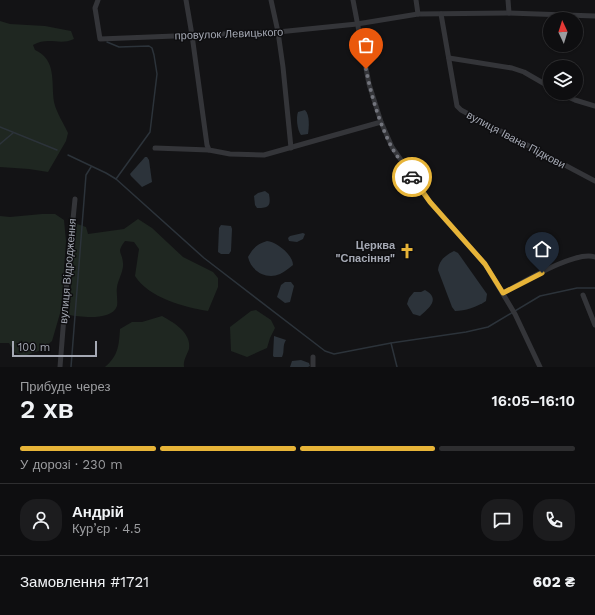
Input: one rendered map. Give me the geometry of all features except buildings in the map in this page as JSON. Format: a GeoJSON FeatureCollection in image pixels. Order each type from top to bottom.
{"type":"FeatureCollection","features":[{"type":"Feature","properties":{"kind":"street","name":"провулок Левицького"},"geometry":{"type":"LineString","coordinates":[[98,0],[95,8],[100,39],[278,32],[357,24],[418,14],[509,13],[595,16]]}},
{"type":"Feature","properties":{"kind":"street"},"geometry":{"type":"LineString","coordinates":[[186,0],[207,145],[209,150]]}},
{"type":"Feature","properties":{"kind":"street"},"geometry":{"type":"LineString","coordinates":[[270,0],[278,32],[291,148]]}},
{"type":"Feature","properties":{"kind":"street"},"geometry":{"type":"LineString","coordinates":[[353,0],[369,84],[381,122],[392,147],[430,202],[485,264],[515,314],[540,367]]}},
{"type":"Feature","properties":{"kind":"street"},"geometry":{"type":"LineString","coordinates":[[416,0],[418,14]]}},
{"type":"Feature","properties":{"kind":"street"},"geometry":{"type":"LineString","coordinates":[[508,0],[509,13]]}},
{"type":"Feature","properties":{"kind":"street","name":"вулиця Івана Підкови"},"geometry":{"type":"LineString","coordinates":[[441,14],[455,99],[460,110],[595,181]]}},
{"type":"Feature","properties":{"kind":"street"},"geometry":{"type":"LineString","coordinates":[[449,58],[512,68],[524,72],[543,84]]}},
{"type":"Feature","properties":{"kind":"street"},"geometry":{"type":"LineString","coordinates":[[576,100],[595,106]]}},
{"type":"Feature","properties":{"kind":"street"},"geometry":{"type":"LineString","coordinates":[[155,148],[209,150],[230,154],[264,155],[381,122]]}},
{"type":"Feature","properties":{"kind":"street","name":"вулиця Відродження"},"geometry":{"type":"LineString","coordinates":[[60,367],[75,198]]}},
{"type":"Feature","properties":{"kind":"street"},"geometry":{"type":"LineString","coordinates":[[503,293],[572,259],[584,256],[595,258]]}},
{"type":"Feature","properties":{"kind":"street"},"geometry":{"type":"LineString","coordinates":[[583,295],[595,325]]}},
{"type":"Feature","properties":{"kind":"street"},"geometry":{"type":"LineString","coordinates":[[313,367],[314,357]]}},
{"type":"Feature","properties":{"kind":"shaded area"},"geometry":{"type":"Polygon","coordinates":[[[0,21],[10,24],[45,26],[71,31],[74,39],[64,42],[44,41],[33,45],[35,50],[42,54],[50,66],[52,72],[55,106],[68,133],[66,141],[48,172],[0,167],[0,21]]]}},
{"type":"Feature","properties":{"kind":"shaded area"},"geometry":{"type":"Polygon","coordinates":[[[305,110],[307,112],[309,125],[308,134],[301,135],[298,127],[297,114],[298,112],[305,110]]]}},
{"type":"Feature","properties":{"kind":"shaded area"},"geometry":{"type":"Polygon","coordinates":[[[145,157],[149,160],[152,182],[142,187],[130,174],[145,157]]]}},
{"type":"Feature","properties":{"kind":"shaded area"},"geometry":{"type":"Polygon","coordinates":[[[265,191],[269,194],[269,204],[264,208],[257,208],[255,205],[254,196],[265,191]]]}},
{"type":"Feature","properties":{"kind":"shaded area"},"geometry":{"type":"Polygon","coordinates":[[[55,214],[64,220],[66,241],[61,310],[52,341],[41,350],[24,356],[15,353],[9,343],[0,343],[0,216],[10,217],[55,214]]]}},
{"type":"Feature","properties":{"kind":"shaded area"},"geometry":{"type":"Polygon","coordinates":[[[138,219],[152,228],[183,257],[213,272],[218,278],[218,287],[208,311],[178,304],[158,296],[141,284],[135,276],[139,249],[134,242],[125,241],[120,250],[123,266],[117,287],[117,306],[114,311],[103,316],[96,317],[69,315],[75,230],[77,224],[86,227],[88,234],[124,229],[138,219]]]}},
{"type":"Feature","properties":{"kind":"shaded area"},"geometry":{"type":"Polygon","coordinates":[[[221,225],[231,226],[232,229],[231,251],[229,254],[221,254],[218,252],[219,228],[221,225]]]}},
{"type":"Feature","properties":{"kind":"shaded area"},"geometry":{"type":"Polygon","coordinates":[[[303,233],[305,234],[303,239],[297,242],[289,241],[288,238],[290,236],[303,233]]]}},
{"type":"Feature","properties":{"kind":"shaded area"},"geometry":{"type":"Polygon","coordinates":[[[267,241],[280,246],[290,257],[293,265],[275,276],[260,273],[252,266],[248,257],[258,245],[267,241]]]}},
{"type":"Feature","properties":{"kind":"shaded area"},"geometry":{"type":"Polygon","coordinates":[[[454,251],[458,253],[487,294],[486,301],[471,308],[459,311],[455,311],[452,307],[438,270],[443,258],[454,251]]]}},
{"type":"Feature","properties":{"kind":"shaded area"},"geometry":{"type":"Polygon","coordinates":[[[285,282],[291,282],[294,286],[290,302],[285,303],[277,297],[281,285],[285,282]]]}},
{"type":"Feature","properties":{"kind":"shaded area"},"geometry":{"type":"Polygon","coordinates":[[[425,290],[430,293],[433,300],[430,307],[420,316],[413,314],[407,304],[409,298],[414,292],[421,292],[425,290]]]}},
{"type":"Feature","properties":{"kind":"shaded area"},"geometry":{"type":"Polygon","coordinates":[[[256,310],[271,320],[275,328],[267,348],[247,357],[231,351],[230,327],[251,311],[256,310]]]}},
{"type":"Feature","properties":{"kind":"shaded area"},"geometry":{"type":"Polygon","coordinates":[[[162,316],[181,329],[188,338],[189,349],[184,367],[105,367],[113,359],[117,350],[120,329],[132,322],[142,322],[162,316]]]}},
{"type":"Feature","properties":{"kind":"shaded area"},"geometry":{"type":"Polygon","coordinates":[[[274,336],[286,340],[282,357],[273,356],[274,336]]]}},
{"type":"Feature","properties":{"kind":"shaded area"},"geometry":{"type":"Polygon","coordinates":[[[301,360],[309,363],[310,366],[290,367],[292,361],[301,360]]]}},
{"type":"Feature","properties":{"kind":"waterway"},"geometry":{"type":"LineString","coordinates":[[107,42],[119,47],[149,46],[152,48],[157,74],[150,132],[116,179]]}},
{"type":"Feature","properties":{"kind":"waterway"},"geometry":{"type":"LineString","coordinates":[[0,127],[57,150]]}},
{"type":"Feature","properties":{"kind":"waterway"},"geometry":{"type":"LineString","coordinates":[[0,144],[13,133]]}},
{"type":"Feature","properties":{"kind":"waterway"},"geometry":{"type":"LineString","coordinates":[[68,155],[116,179],[204,258],[325,351],[334,354],[391,343]]}},
{"type":"Feature","properties":{"kind":"waterway"},"geometry":{"type":"LineString","coordinates":[[71,367],[86,175],[91,167]]}},
{"type":"Feature","properties":{"kind":"waterway"},"geometry":{"type":"LineString","coordinates":[[397,367],[391,343],[466,332],[488,327],[540,296],[577,288],[595,288]]}},
{"type":"Feature","properties":{"kind":"way so far"},"geometry":{"type":"LineString","coordinates":[[366,69],[381,122],[392,147],[412,177]]}},
{"type":"Feature","properties":{"kind":"place","name":"Церква \"Спасіння\""},"geometry":{"type":"Point","coordinates":[407,251]}},
{"type":"Feature","properties":{"kind":"route"},"geometry":{"type":"LineString","coordinates":[[412,177],[430,202],[485,264],[503,293],[542,273]]}}]}
